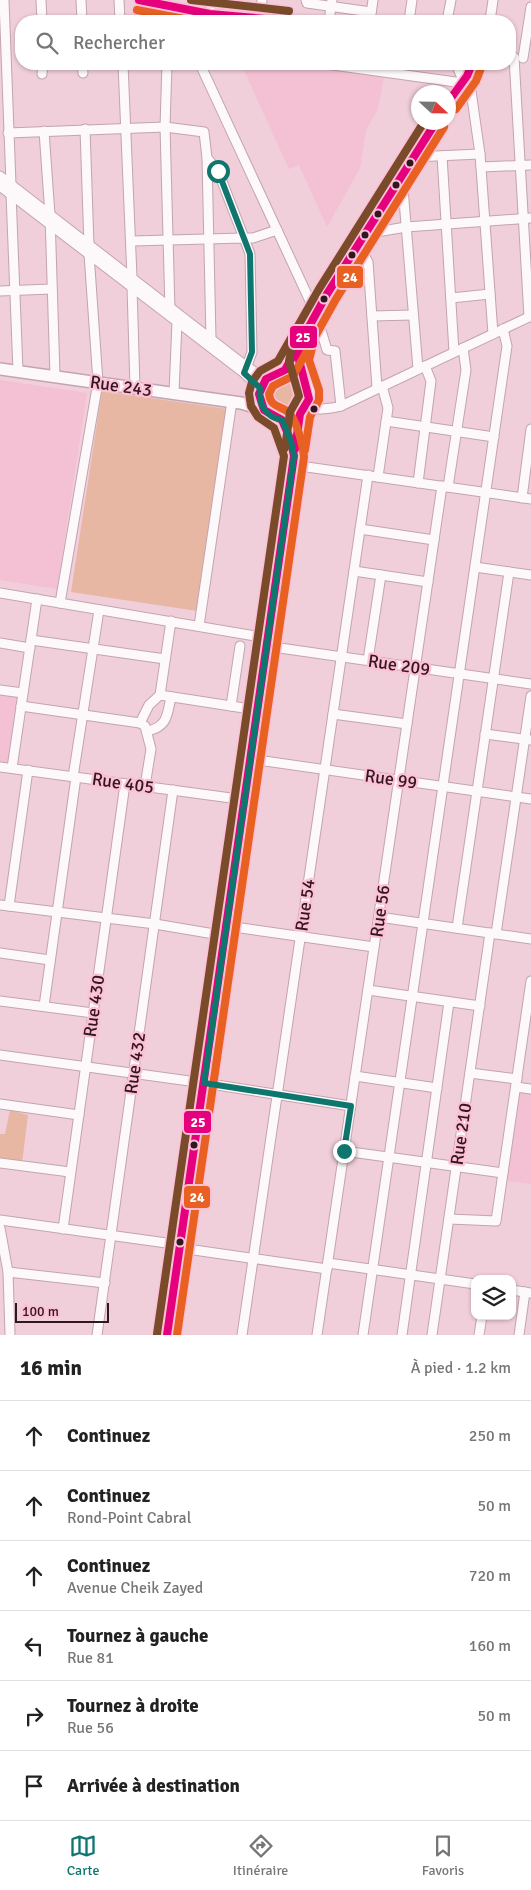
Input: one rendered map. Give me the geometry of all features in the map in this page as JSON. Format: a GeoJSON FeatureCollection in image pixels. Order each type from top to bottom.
{"type":"FeatureCollection","features":[{"type":"Feature","properties":{"kind":"main road","name":"Rue 243"},"geometry":{"type":"LineString","coordinates":[[0,368],[237,402],[264,410]]}},
{"type":"Feature","properties":{"kind":"main road"},"geometry":{"type":"LineString","coordinates":[[167,1335],[246,800],[250,759],[293,460],[302,413],[309,399],[309,392],[303,378],[295,372],[285,370],[269,374],[260,390],[259,398],[264,410],[275,419],[282,420],[292,419],[302,413]]}},
{"type":"Feature","properties":{"kind":"main road"},"geometry":{"type":"LineString","coordinates":[[237,402],[260,390]]}},
{"type":"Feature","properties":{"kind":"main road"},"geometry":{"type":"LineString","coordinates":[[282,420],[291,441],[293,460]]}},
{"type":"Feature","properties":{"kind":"street"},"geometry":{"type":"LineString","coordinates":[[4,0],[3,81],[11,184]]}},
{"type":"Feature","properties":{"kind":"street"},"geometry":{"type":"LineString","coordinates":[[41,0],[42,15]]}},
{"type":"Feature","properties":{"kind":"street"},"geometry":{"type":"LineString","coordinates":[[81,0],[82,15]]}},
{"type":"Feature","properties":{"kind":"street"},"geometry":{"type":"LineString","coordinates":[[119,0],[120,15]]}},
{"type":"Feature","properties":{"kind":"street"},"geometry":{"type":"LineString","coordinates":[[139,0],[210,14],[227,15]]}},
{"type":"Feature","properties":{"kind":"street"},"geometry":{"type":"LineString","coordinates":[[210,14],[212,0]]}},
{"type":"Feature","properties":{"kind":"street"},"geometry":{"type":"LineString","coordinates":[[260,15],[262,0]]}},
{"type":"Feature","properties":{"kind":"street"},"geometry":{"type":"LineString","coordinates":[[306,0],[307,3],[331,3],[364,15]]}},
{"type":"Feature","properties":{"kind":"street"},"geometry":{"type":"LineString","coordinates":[[370,15],[373,0]]}},
{"type":"Feature","properties":{"kind":"street"},"geometry":{"type":"LineString","coordinates":[[410,15],[412,0]]}},
{"type":"Feature","properties":{"kind":"street"},"geometry":{"type":"LineString","coordinates":[[448,15],[450,0]]}},
{"type":"Feature","properties":{"kind":"street"},"geometry":{"type":"LineString","coordinates":[[491,15],[493,0]]}},
{"type":"Feature","properties":{"kind":"street"},"geometry":{"type":"LineString","coordinates":[[302,413],[317,408],[327,410],[341,406],[530,317],[527,218],[521,165],[520,58],[528,38],[531,6]]}},
{"type":"Feature","properties":{"kind":"street"},"geometry":{"type":"LineString","coordinates":[[42,70],[42,74]]}},
{"type":"Feature","properties":{"kind":"street"},"geometry":{"type":"LineString","coordinates":[[123,70],[132,241],[132,277]]}},
{"type":"Feature","properties":{"kind":"street"},"geometry":{"type":"LineString","coordinates":[[169,70],[165,127],[170,240],[169,311]]}},
{"type":"Feature","properties":{"kind":"street"},"geometry":{"type":"LineString","coordinates":[[203,70],[277,230],[327,350],[335,351],[341,406]]}},
{"type":"Feature","properties":{"kind":"street"},"geometry":{"type":"LineString","coordinates":[[384,70],[462,81],[469,83],[471,86],[480,154],[493,334]]}},
{"type":"Feature","properties":{"kind":"street"},"geometry":{"type":"LineString","coordinates":[[458,70],[462,81]]}},
{"type":"Feature","properties":{"kind":"street"},"geometry":{"type":"LineString","coordinates":[[456,90],[470,70]]}},
{"type":"Feature","properties":{"kind":"street"},"geometry":{"type":"LineString","coordinates":[[8,133],[165,127],[204,132],[207,158],[211,339]]}},
{"type":"Feature","properties":{"kind":"street"},"geometry":{"type":"LineString","coordinates":[[60,603],[98,382],[89,250],[85,129]]}},
{"type":"Feature","properties":{"kind":"street"},"geometry":{"type":"LineString","coordinates":[[285,370],[358,245],[431,130]]}},
{"type":"Feature","properties":{"kind":"street"},"geometry":{"type":"LineString","coordinates":[[44,131],[50,220],[55,376]]}},
{"type":"Feature","properties":{"kind":"street"},"geometry":{"type":"LineString","coordinates":[[414,157],[480,154]]}},
{"type":"Feature","properties":{"kind":"street"},"geometry":{"type":"LineString","coordinates":[[442,156],[454,352]]}},
{"type":"Feature","properties":{"kind":"street"},"geometry":{"type":"LineString","coordinates":[[207,158],[218,171],[250,254],[252,352],[246,370]]}},
{"type":"Feature","properties":{"kind":"street"},"geometry":{"type":"LineString","coordinates":[[481,167],[531,165]]}},
{"type":"Feature","properties":{"kind":"street"},"geometry":{"type":"LineString","coordinates":[[0,176],[50,220]]}},
{"type":"Feature","properties":{"kind":"street"},"geometry":{"type":"LineString","coordinates":[[402,176],[413,315],[421,368],[431,381],[418,483]]}},
{"type":"Feature","properties":{"kind":"street"},"geometry":{"type":"LineString","coordinates":[[0,186],[50,220],[132,287],[211,339],[246,370],[260,390]]}},
{"type":"Feature","properties":{"kind":"street"},"geometry":{"type":"LineString","coordinates":[[11,194],[18,371]]}},
{"type":"Feature","properties":{"kind":"street"},"geometry":{"type":"LineString","coordinates":[[365,234],[406,226],[527,218]]}},
{"type":"Feature","properties":{"kind":"street"},"geometry":{"type":"LineString","coordinates":[[132,241],[253,238],[277,230]]}},
{"type":"Feature","properties":{"kind":"street"},"geometry":{"type":"LineString","coordinates":[[358,245],[368,262],[380,387],[388,408],[378,477]]}},
{"type":"Feature","properties":{"kind":"street"},"geometry":{"type":"LineString","coordinates":[[89,250],[132,277],[169,311],[178,322],[246,370],[269,374]]}},
{"type":"Feature","properties":{"kind":"street"},"geometry":{"type":"LineString","coordinates":[[132,287],[135,388]]}},
{"type":"Feature","properties":{"kind":"street"},"geometry":{"type":"LineString","coordinates":[[0,292],[52,290]]}},
{"type":"Feature","properties":{"kind":"street"},"geometry":{"type":"LineString","coordinates":[[451,298],[490,294]]}},
{"type":"Feature","properties":{"kind":"street"},"geometry":{"type":"LineString","coordinates":[[372,316],[413,315]]}},
{"type":"Feature","properties":{"kind":"street"},"geometry":{"type":"LineString","coordinates":[[303,378],[299,360],[301,347],[314,318]]}},
{"type":"Feature","properties":{"kind":"street"},"geometry":{"type":"LineString","coordinates":[[174,393],[178,322]]}},
{"type":"Feature","properties":{"kind":"street"},"geometry":{"type":"LineString","coordinates":[[362,1335],[507,346],[503,329]]}},
{"type":"Feature","properties":{"kind":"street","name":"Rue 56"},"geometry":{"type":"LineString","coordinates":[[317,1335],[434,540],[457,431],[466,370],[463,348]]}},
{"type":"Feature","properties":{"kind":"street"},"geometry":{"type":"LineString","coordinates":[[309,399],[317,408]]}},
{"type":"Feature","properties":{"kind":"street"},"geometry":{"type":"LineString","coordinates":[[199,626],[237,402]]}},
{"type":"Feature","properties":{"kind":"street"},"geometry":{"type":"LineString","coordinates":[[386,421],[494,436]]}},
{"type":"Feature","properties":{"kind":"street"},"geometry":{"type":"LineString","coordinates":[[293,460],[368,476],[526,498],[531,429]]}},
{"type":"Feature","properties":{"kind":"street","name":"Rue 54"},"geometry":{"type":"LineString","coordinates":[[242,1335],[368,476]]}},
{"type":"Feature","properties":{"kind":"street"},"geometry":{"type":"LineString","coordinates":[[360,529],[434,540]]}},
{"type":"Feature","properties":{"kind":"street"},"geometry":{"type":"LineString","coordinates":[[475,567],[531,575]]}},
{"type":"Feature","properties":{"kind":"street"},"geometry":{"type":"LineString","coordinates":[[354,571],[428,582]]}},
{"type":"Feature","properties":{"kind":"street"},"geometry":{"type":"LineString","coordinates":[[457,928],[509,572]]}},
{"type":"Feature","properties":{"kind":"street"},"geometry":{"type":"LineString","coordinates":[[368,660],[381,575]]}},
{"type":"Feature","properties":{"kind":"street","name":"Rue 209"},"geometry":{"type":"LineString","coordinates":[[0,593],[199,626],[267,642],[342,656],[531,684]]}},
{"type":"Feature","properties":{"kind":"street"},"geometry":{"type":"LineString","coordinates":[[12,768],[37,600]]}},
{"type":"Feature","properties":{"kind":"street"},"geometry":{"type":"LineString","coordinates":[[44,1006],[82,715],[99,610]]}},
{"type":"Feature","properties":{"kind":"street"},"geometry":{"type":"LineString","coordinates":[[140,723],[149,705],[160,695],[171,622]]}},
{"type":"Feature","properties":{"kind":"street"},"geometry":{"type":"LineString","coordinates":[[0,643],[93,648],[165,658]]}},
{"type":"Feature","properties":{"kind":"street"},"geometry":{"type":"LineString","coordinates":[[231,706],[240,646]]}},
{"type":"Feature","properties":{"kind":"street"},"geometry":{"type":"LineString","coordinates":[[0,690],[23,693]]}},
{"type":"Feature","properties":{"kind":"street"},"geometry":{"type":"LineString","coordinates":[[160,695],[258,710]]}},
{"type":"Feature","properties":{"kind":"street","name":"Rue 210"},"geometry":{"type":"LineString","coordinates":[[432,1335],[480,1006],[516,797],[528,740],[531,696]]}},
{"type":"Feature","properties":{"kind":"street"},"geometry":{"type":"LineString","coordinates":[[148,731],[159,728],[164,722],[171,697]]}},
{"type":"Feature","properties":{"kind":"street"},"geometry":{"type":"LineString","coordinates":[[21,706],[140,723],[148,731],[151,749],[145,786]]}},
{"type":"Feature","properties":{"kind":"street"},"geometry":{"type":"LineString","coordinates":[[333,714],[407,724]]}},
{"type":"Feature","properties":{"kind":"street"},"geometry":{"type":"LineString","coordinates":[[485,734],[528,740]]}},
{"type":"Feature","properties":{"kind":"street","name":"Rue 99"},"geometry":{"type":"LineString","coordinates":[[250,759],[531,799]]}},
{"type":"Feature","properties":{"kind":"street","name":"Rue 405"},"geometry":{"type":"LineString","coordinates":[[0,766],[246,800]]}},
{"type":"Feature","properties":{"kind":"street"},"geometry":{"type":"LineString","coordinates":[[28,770],[5,906],[106,920],[301,936],[374,947]]}},
{"type":"Feature","properties":{"kind":"street","name":"Rue 430"},"geometry":{"type":"LineString","coordinates":[[63,1229],[125,784]]}},
{"type":"Feature","properties":{"kind":"street","name":"Rue 432"},"geometry":{"type":"LineString","coordinates":[[97,1335],[173,790]]}},
{"type":"Feature","properties":{"kind":"street"},"geometry":{"type":"LineString","coordinates":[[378,917],[531,939]]}},
{"type":"Feature","properties":{"kind":"street"},"geometry":{"type":"LineString","coordinates":[[0,953],[50,960]]}},
{"type":"Feature","properties":{"kind":"street"},"geometry":{"type":"LineString","coordinates":[[449,1219],[496,1221],[531,981]]}},
{"type":"Feature","properties":{"kind":"street"},"geometry":{"type":"LineString","coordinates":[[368,990],[480,1006]]}},
{"type":"Feature","properties":{"kind":"street"},"geometry":{"type":"LineString","coordinates":[[0,1000],[93,1013]]}},
{"type":"Feature","properties":{"kind":"street"},"geometry":{"type":"LineString","coordinates":[[402,1335],[449,1002]]}},
{"type":"Feature","properties":{"kind":"street"},"geometry":{"type":"LineString","coordinates":[[0,1055],[204,1083],[277,1096],[351,1106]]}},
{"type":"Feature","properties":{"kind":"street"},"geometry":{"type":"LineString","coordinates":[[470,1073],[516,1083],[531,1089]]}},
{"type":"Feature","properties":{"kind":"street"},"geometry":{"type":"LineString","coordinates":[[355,1076],[437,1088]]}},
{"type":"Feature","properties":{"kind":"street"},"geometry":{"type":"LineString","coordinates":[[0,1104],[78,1115]]}},
{"type":"Feature","properties":{"kind":"street"},"geometry":{"type":"LineString","coordinates":[[344,1151],[503,1174]]}},
{"type":"Feature","properties":{"kind":"street"},"geometry":{"type":"LineString","coordinates":[[0,1163],[70,1172]]}},
{"type":"Feature","properties":{"kind":"street"},"geometry":{"type":"LineString","coordinates":[[0,1220],[111,1235],[253,1258],[372,1270],[471,1283]]}},
{"type":"Feature","properties":{"kind":"street"},"geometry":{"type":"LineString","coordinates":[[0,1228],[8,1272],[10,1335]]}},
{"type":"Feature","properties":{"kind":"street"},"geometry":{"type":"LineString","coordinates":[[8,1272],[104,1283]]}},
{"type":"Feature","properties":{"kind":"street"},"geometry":{"type":"LineString","coordinates":[[519,1335],[528,1292]]}},
{"type":"Feature","properties":{"kind":"street"},"geometry":{"type":"LineString","coordinates":[[479,1335],[481,1320]]}},
{"type":"Feature","properties":{"kind":"shaded area"},"geometry":{"type":"Polygon","coordinates":[[[244,70],[343,70],[384,77],[378,109],[366,130],[360,168],[327,227],[299,165],[289,169],[244,70]]]}},
{"type":"Feature","properties":{"kind":"shaded area"},"geometry":{"type":"Polygon","coordinates":[[[289,375],[296,378],[302,384],[305,395],[304,403],[296,412],[289,415],[281,415],[274,412],[266,403],[265,391],[268,384],[277,376],[289,375]]]}},
{"type":"Feature","properties":{"kind":"shaded area"},"geometry":{"type":"Polygon","coordinates":[[[0,380],[87,393],[57,589],[0,580],[0,380]]]}},
{"type":"Feature","properties":{"kind":"shaded area"},"geometry":{"type":"Polygon","coordinates":[[[102,391],[228,409],[197,611],[71,592],[102,391]]]}},
{"type":"Feature","properties":{"kind":"shaded area"},"geometry":{"type":"Polygon","coordinates":[[[0,691],[21,695],[11,765],[0,764],[0,691]]]}},
{"type":"Feature","properties":{"kind":"shaded area"},"geometry":{"type":"Polygon","coordinates":[[[520,1091],[531,1092],[531,1184],[507,1181],[520,1091]]]}},
{"type":"Feature","properties":{"kind":"shaded area"},"geometry":{"type":"Polygon","coordinates":[[[10,1110],[28,1115],[22,1163],[0,1161],[0,1134],[5,1134],[10,1110]]]}},
{"type":"Feature","properties":{"kind":"transit line","name":"25"},"geometry":{"type":"LineString","coordinates":[[139,0],[221,15]]}},
{"type":"Feature","properties":{"kind":"transit line"},"geometry":{"type":"LineString","coordinates":[[191,0],[289,11]]}},
{"type":"Feature","properties":{"kind":"transit line","name":"24"},"geometry":{"type":"LineString","coordinates":[[137,10],[163,15]]}},
{"type":"Feature","properties":{"kind":"transit line","name":"25"},"geometry":{"type":"LineString","coordinates":[[456,91],[470,70]]}},
{"type":"Feature","properties":{"kind":"transit line","name":"24"},"geometry":{"type":"LineString","coordinates":[[456,109],[476,81],[480,70]]}},
{"type":"Feature","properties":{"kind":"transit line"},"geometry":{"type":"LineString","coordinates":[[157,1334],[284,456],[274,428],[258,417],[251,406],[249,393],[252,382],[260,371],[278,361],[319,289],[419,130]]}},
{"type":"Feature","properties":{"kind":"transit line","name":"25"},"geometry":{"type":"LineString","coordinates":[[167,1335],[294,456],[291,441],[282,420],[264,410],[259,394],[266,379],[285,370],[327,294],[431,130]]}},
{"type":"Feature","properties":{"kind":"transit line","name":"24"},"geometry":{"type":"LineString","coordinates":[[177,1335],[304,457],[301,440],[294,421],[288,412],[272,402],[269,394],[273,386],[293,376],[336,299],[442,130]]}},
{"type":"Feature","properties":{"kind":"transit line"},"geometry":{"type":"LineString","coordinates":[[285,448],[290,412],[299,396],[289,361],[293,340]]}},
{"type":"Feature","properties":{"kind":"transit line","name":"25"},"geometry":{"type":"LineString","coordinates":[[295,449],[300,414],[309,399],[299,360],[303,342]]}},
{"type":"Feature","properties":{"kind":"transit line","name":"24"},"geometry":{"type":"LineString","coordinates":[[305,450],[310,417],[319,400],[319,390],[309,360],[313,344]]}},
{"type":"Feature","properties":{"kind":"route"},"geometry":{"type":"LineString","coordinates":[[218,171],[250,254],[252,352],[248,367],[244,373],[260,388],[259,398],[264,410],[275,419],[282,420],[291,441],[294,456],[204,1083],[277,1096],[351,1106],[344,1151]]}}]}
